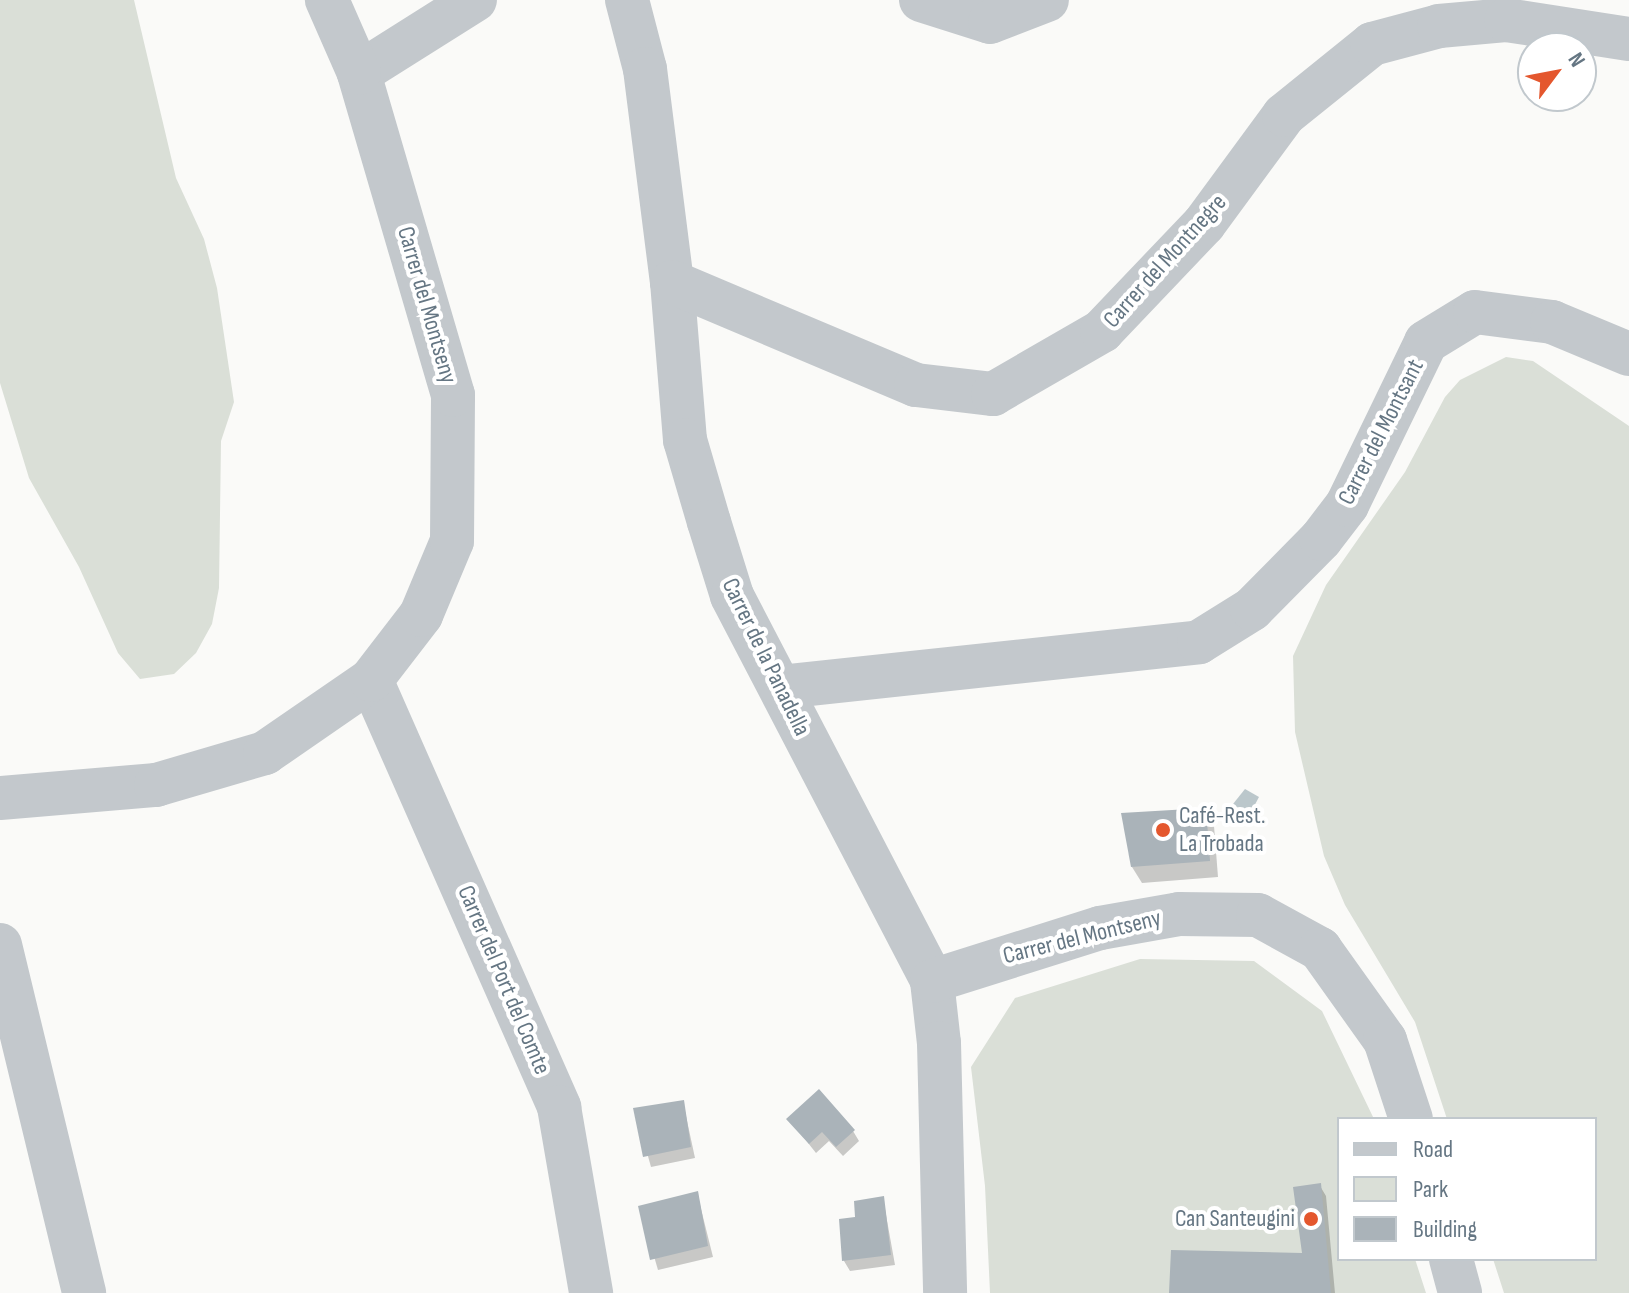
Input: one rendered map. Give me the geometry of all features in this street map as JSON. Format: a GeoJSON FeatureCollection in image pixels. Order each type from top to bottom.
{"type":"FeatureCollection","features":[{"type":"Feature","properties":{"kind":"street","name":"Carrer del Montseny"},"geometry":{"type":"LineString","coordinates":[[0,798],[156,785],[220,769],[265,753],[371,680],[421,615],[452,541],[453,395],[359,73],[327,0]]}},
{"type":"Feature","properties":{"kind":"street"},"geometry":{"type":"LineString","coordinates":[[359,73],[475,0]]}},
{"type":"Feature","properties":{"kind":"street","name":"Carrer de la Panadella"},"geometry":{"type":"LineString","coordinates":[[627,0],[645,69],[672,282],[685,440],[732,596],[781,687],[831,796],[932,981],[939,1043],[945,1293]]}},
{"type":"Feature","properties":{"kind":"street"},"geometry":{"type":"LineString","coordinates":[[921,0],[990,22],[1047,0]]}},
{"type":"Feature","properties":{"kind":"street","name":"Carrer del Montnegre"},"geometry":{"type":"LineString","coordinates":[[672,282],[916,385],[993,394],[1102,331],[1204,224],[1284,115],[1372,44],[1439,26],[1506,20],[1629,39]]}},
{"type":"Feature","properties":{"kind":"street","name":"Carrer del Montsant"},"geometry":{"type":"LineString","coordinates":[[781,687],[1199,642],[1252,609],[1321,539],[1347,505],[1426,342],[1475,312],[1552,322],[1629,354]]}},
{"type":"Feature","properties":{"kind":"street","name":"Carrer del Port del Comte"},"geometry":{"type":"LineString","coordinates":[[371,680],[559,1107],[591,1293]]}},
{"type":"Feature","properties":{"kind":"street","name":"Carrer del Montseny"},"geometry":{"type":"LineString","coordinates":[[932,981],[1100,928],[1179,914],[1258,915],[1320,949],[1385,1040],[1410,1117]]}},
{"type":"Feature","properties":{"kind":"street"},"geometry":{"type":"LineString","coordinates":[[0,945],[84,1293]]}},
{"type":"Feature","properties":{"kind":"street"},"geometry":{"type":"LineString","coordinates":[[1452,1261],[1460,1293]]}},
{"type":"Feature","properties":{"kind":"green space"},"geometry":{"type":"Polygon","coordinates":[[[0,0],[134,0],[176,178],[204,239],[217,288],[234,402],[221,441],[219,588],[212,624],[196,653],[174,674],[140,679],[118,653],[79,567],[29,478],[0,383],[0,0]]]}},
{"type":"Feature","properties":{"kind":"green space"},"geometry":{"type":"Polygon","coordinates":[[[1506,357],[1533,361],[1629,426],[1629,1293],[1504,1293],[1494,1261],[1597,1261],[1597,1117],[1446,1117],[1415,1022],[1345,905],[1324,856],[1295,732],[1293,656],[1326,585],[1405,472],[1445,397],[1460,380],[1506,357]]]}},
{"type":"Feature","properties":{"kind":"green space"},"geometry":{"type":"Polygon","coordinates":[[[1140,959],[1254,961],[1322,1011],[1373,1117],[1337,1117],[1337,1261],[1416,1261],[1426,1293],[990,1293],[985,1186],[971,1067],[1015,998],[1140,959]]]}},
{"type":"Feature","properties":{"kind":"shaded area"},"geometry":{"type":"Polygon","coordinates":[[[1245,789],[1259,797],[1244,825],[1221,819],[1245,789]]]}},
{"type":"Feature","properties":{"kind":"building"},"geometry":{"type":"Polygon","coordinates":[[[1206,808],[1210,861],[1131,867],[1121,813],[1206,808]]]}},
{"type":"Feature","properties":{"kind":"building"},"geometry":{"type":"Polygon","coordinates":[[[819,1089],[855,1130],[836,1147],[822,1132],[809,1144],[786,1119],[819,1089]]]}},
{"type":"Feature","properties":{"kind":"building"},"geometry":{"type":"Polygon","coordinates":[[[684,1100],[691,1147],[643,1157],[633,1108],[684,1100]]]}},
{"type":"Feature","properties":{"kind":"building","name":"Can Santeugini"},"geometry":{"type":"Polygon","coordinates":[[[1321,1183],[1331,1293],[1169,1293],[1171,1250],[1302,1253],[1293,1187],[1321,1183]]]}},
{"type":"Feature","properties":{"kind":"building"},"geometry":{"type":"Polygon","coordinates":[[[698,1191],[708,1246],[650,1260],[638,1206],[698,1191]]]}},
{"type":"Feature","properties":{"kind":"building"},"geometry":{"type":"Polygon","coordinates":[[[884,1196],[891,1255],[842,1261],[839,1219],[855,1217],[854,1201],[884,1196]]]}},
{"type":"Feature","properties":{"kind":"place","name":"Café-Rest. La Trobada"},"geometry":{"type":"Point","coordinates":[1163,830]}},
{"type":"Feature","properties":{"kind":"place","name":"Can Santeugini"},"geometry":{"type":"Point","coordinates":[1311,1219]}}]}
